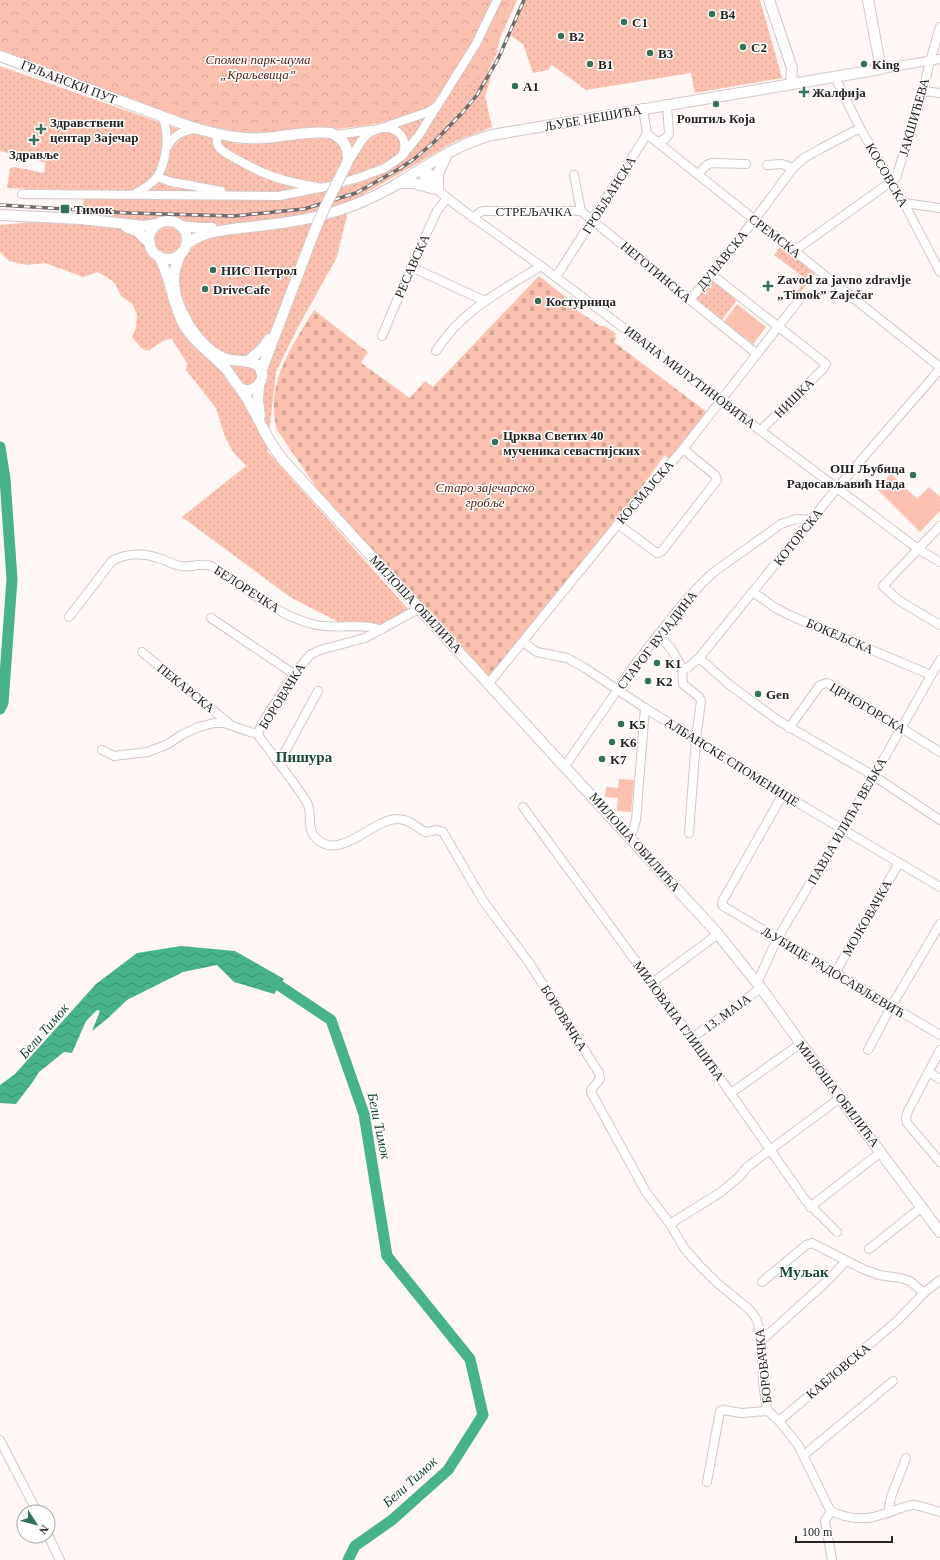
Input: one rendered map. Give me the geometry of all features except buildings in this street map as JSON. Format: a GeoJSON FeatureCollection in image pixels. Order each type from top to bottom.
{"type":"FeatureCollection","features":[{"type":"Feature","properties":{"kind":"main road"},"geometry":{"type":"LineString","coordinates":[[770,0],[792,68],[791,84]]}},
{"type":"Feature","properties":{"kind":"main road"},"geometry":{"type":"LineString","coordinates":[[868,0],[881,69]]}},
{"type":"Feature","properties":{"kind":"main road","name":"ГРЉАНСКИ ПУТ"},"geometry":{"type":"LineString","coordinates":[[0,56],[197,129],[217,134],[240,138],[260,139],[325,132],[336,135]]}},
{"type":"Feature","properties":{"kind":"main road","name":"ЉУБЕ НЕШИЋА"},"geometry":{"type":"LineString","coordinates":[[262,225],[307,219],[338,211],[370,198],[398,184],[468,142],[492,135],[643,108],[881,69]]}},
{"type":"Feature","properties":{"kind":"main road"},"geometry":{"type":"LineString","coordinates":[[81,219],[130,228],[137,231],[150,244],[154,252],[159,256],[168,274],[176,308],[185,326],[199,345],[221,364],[240,388],[251,390],[259,384],[262,379],[262,372],[313,235],[347,163],[348,153],[346,146],[336,135]]}},
{"type":"Feature","properties":{"kind":"main road"},"geometry":{"type":"LineString","coordinates":[[398,184],[413,183],[440,192],[438,174],[447,154]]}},
{"type":"Feature","properties":{"kind":"main road"},"geometry":{"type":"LineString","coordinates":[[0,215],[81,219],[144,226],[168,221],[175,222],[181,226],[186,234],[183,249],[176,266],[174,280],[176,296],[187,321],[199,339],[213,351],[224,358],[256,364],[262,372]]}},
{"type":"Feature","properties":{"kind":"main road"},"geometry":{"type":"LineString","coordinates":[[150,244],[150,234],[157,224]]}},
{"type":"Feature","properties":{"kind":"main road"},"geometry":{"type":"LineString","coordinates":[[181,226],[200,228],[262,225]]}},
{"type":"Feature","properties":{"kind":"main road"},"geometry":{"type":"LineString","coordinates":[[159,256],[170,258],[195,238],[207,233],[262,225]]}},
{"type":"Feature","properties":{"kind":"main road"},"geometry":{"type":"LineString","coordinates":[[233,378],[235,368],[262,349],[280,322]]}},
{"type":"Feature","properties":{"kind":"main road","name":"МИЛОША ОБИЛИЋА"},"geometry":{"type":"LineString","coordinates":[[259,384],[258,400],[261,418],[274,443],[300,478]]}},
{"type":"Feature","properties":{"kind":"main road","name":"МИЛОША ОБИЛИЋА"},"geometry":{"type":"LineString","coordinates":[[240,388],[251,404],[268,439],[277,453],[718,934],[759,986],[800,1044],[940,1232]]}},
{"type":"Feature","properties":{"kind":"street"},"geometry":{"type":"LineString","coordinates":[[22,194],[279,196],[322,188],[379,171],[391,165],[402,156],[415,140],[476,44],[497,0]]}},
{"type":"Feature","properties":{"kind":"street","name":"ЈАКШИЋЕВА"},"geometry":{"type":"LineString","coordinates":[[892,182],[899,173],[940,27]]}},
{"type":"Feature","properties":{"kind":"street","name":"ЉУБЕ НЕШИЋА"},"geometry":{"type":"LineString","coordinates":[[881,69],[940,59]]}},
{"type":"Feature","properties":{"kind":"street","name":"КОСОВСКА"},"geometry":{"type":"LineString","coordinates":[[835,77],[860,128],[892,182],[940,272]]}},
{"type":"Feature","properties":{"kind":"street"},"geometry":{"type":"LineString","coordinates":[[923,91],[940,93]]}},
{"type":"Feature","properties":{"kind":"street"},"geometry":{"type":"LineString","coordinates":[[657,142],[665,139],[669,134],[667,104]]}},
{"type":"Feature","properties":{"kind":"street"},"geometry":{"type":"LineString","coordinates":[[347,163],[364,137],[370,132],[428,112],[438,105]]}},
{"type":"Feature","properties":{"kind":"street"},"geometry":{"type":"LineString","coordinates":[[643,108],[648,134]]}},
{"type":"Feature","properties":{"kind":"street"},"geometry":{"type":"LineString","coordinates":[[162,116],[167,129],[166,150]]}},
{"type":"Feature","properties":{"kind":"street"},"geometry":{"type":"LineString","coordinates":[[336,135],[379,128],[390,128],[400,134],[405,145],[402,156]]}},
{"type":"Feature","properties":{"kind":"street","name":"ДУНАВСКА"},"geometry":{"type":"LineString","coordinates":[[690,300],[755,219],[793,168],[804,158],[860,128]]}},
{"type":"Feature","properties":{"kind":"street"},"geometry":{"type":"LineString","coordinates":[[135,194],[148,186],[157,177],[166,150],[171,141],[178,134],[197,129]]}},
{"type":"Feature","properties":{"kind":"street"},"geometry":{"type":"LineString","coordinates":[[217,134],[216,142],[219,148],[233,158],[256,170],[291,183],[322,188]]}},
{"type":"Feature","properties":{"kind":"street","name":"СРЕМСКА"},"geometry":{"type":"LineString","coordinates":[[648,134],[940,368]]}},
{"type":"Feature","properties":{"kind":"street","name":"ГРОБЉАНСКА"},"geometry":{"type":"LineString","coordinates":[[556,277],[648,134]]}},
{"type":"Feature","properties":{"kind":"street"},"geometry":{"type":"LineString","coordinates":[[698,174],[711,163],[746,164]]}},
{"type":"Feature","properties":{"kind":"street"},"geometry":{"type":"LineString","coordinates":[[767,165],[782,164],[793,168]]}},
{"type":"Feature","properties":{"kind":"street","name":"ИВАНА МИЛУТИНОВИЋА"},"geometry":{"type":"LineString","coordinates":[[423,169],[431,174],[440,192],[473,218],[556,277],[918,549],[940,562]]}},
{"type":"Feature","properties":{"kind":"street"},"geometry":{"type":"LineString","coordinates":[[574,175],[581,211]]}},
{"type":"Feature","properties":{"kind":"street"},"geometry":{"type":"LineString","coordinates":[[157,177],[172,182],[243,196]]}},
{"type":"Feature","properties":{"kind":"street"},"geometry":{"type":"LineString","coordinates":[[794,251],[892,182]]}},
{"type":"Feature","properties":{"kind":"street","name":"РЕСАВСКА"},"geometry":{"type":"LineString","coordinates":[[382,336],[411,267],[437,211],[440,192]]}},
{"type":"Feature","properties":{"kind":"street"},"geometry":{"type":"LineString","coordinates":[[904,204],[940,208]]}},
{"type":"Feature","properties":{"kind":"street","name":"СТРЕЉАЧКА"},"geometry":{"type":"LineString","coordinates":[[473,218],[483,211],[581,211],[593,220]]}},
{"type":"Feature","properties":{"kind":"street","name":"НЕГОТИНСКА"},"geometry":{"type":"LineString","coordinates":[[593,220],[757,354]]}},
{"type":"Feature","properties":{"kind":"street"},"geometry":{"type":"LineString","coordinates":[[436,351],[450,330],[485,301],[541,266]]}},
{"type":"Feature","properties":{"kind":"street"},"geometry":{"type":"LineString","coordinates":[[411,267],[485,301]]}},
{"type":"Feature","properties":{"kind":"street"},"geometry":{"type":"LineString","coordinates":[[711,274],[778,327]]}},
{"type":"Feature","properties":{"kind":"street","name":"КОСМАЈСКА"},"geometry":{"type":"LineString","coordinates":[[489,683],[618,524],[683,449],[799,300]]}},
{"type":"Feature","properties":{"kind":"street","name":"НИШКА"},"geometry":{"type":"LineString","coordinates":[[761,430],[823,370],[826,364],[778,327]]}},
{"type":"Feature","properties":{"kind":"street","name":"КОТОРСКА"},"geometry":{"type":"LineString","coordinates":[[682,668],[688,668],[699,658],[837,488],[940,368]]}},
{"type":"Feature","properties":{"kind":"street"},"geometry":{"type":"LineString","coordinates":[[618,524],[657,553],[662,551],[717,482],[716,475],[683,449]]}},
{"type":"Feature","properties":{"kind":"street","name":"СТАРОГ ВУЈАДИНА"},"geometry":{"type":"LineString","coordinates":[[564,766],[658,634],[695,590],[714,572],[786,522],[802,518],[812,520]]}},
{"type":"Feature","properties":{"kind":"street"},"geometry":{"type":"LineString","coordinates":[[940,526],[884,586],[898,600],[940,625]]}},
{"type":"Feature","properties":{"kind":"street","name":"БЕЛОРЕЧКА"},"geometry":{"type":"LineString","coordinates":[[70,617],[112,561],[123,556],[143,555],[158,558],[181,566],[204,564],[211,566],[266,603],[305,622],[324,627],[369,627],[381,630]]}},
{"type":"Feature","properties":{"kind":"street","name":"БОКЕЉСКА"},"geometry":{"type":"LineString","coordinates":[[753,592],[774,607],[789,615],[931,675]]}},
{"type":"Feature","properties":{"kind":"street","name":"БОРОВАЧКА"},"geometry":{"type":"LineString","coordinates":[[420,608],[366,638],[313,653],[294,674],[261,725],[258,734],[304,797],[310,812],[311,831],[316,838],[323,843],[337,845],[343,844],[388,821],[399,819],[413,823],[426,832],[438,830],[443,832],[484,902],[530,964],[599,1073],[600,1079],[591,1090],[592,1096],[646,1192],[670,1224],[684,1248],[725,1291],[753,1314],[759,1325],[762,1340],[763,1382],[768,1411],[779,1420],[795,1440],[804,1455],[831,1511]]}},
{"type":"Feature","properties":{"kind":"street"},"geometry":{"type":"LineString","coordinates":[[211,618],[294,674]]}},
{"type":"Feature","properties":{"kind":"street"},"geometry":{"type":"LineString","coordinates":[[658,634],[672,650],[682,668],[683,684],[699,697],[701,701],[696,739],[689,833]]}},
{"type":"Feature","properties":{"kind":"street","name":"АЛБАНСКЕ СПОМЕНИЦЕ"},"geometry":{"type":"LineString","coordinates":[[523,642],[543,654],[567,658],[574,662],[783,794],[940,887]]}},
{"type":"Feature","properties":{"kind":"street","name":"ПЕКАРСКА"},"geometry":{"type":"LineString","coordinates":[[142,652],[231,724]]}},
{"type":"Feature","properties":{"kind":"street"},"geometry":{"type":"LineString","coordinates":[[699,658],[744,696],[789,728],[874,776],[940,820]]}},
{"type":"Feature","properties":{"kind":"street","name":"ПАВЛА ИЛИЋА ВЕЉКА"},"geometry":{"type":"LineString","coordinates":[[759,986],[777,939],[874,776],[900,727],[940,660]]}},
{"type":"Feature","properties":{"kind":"street","name":"ЦРНОГОРСКА"},"geometry":{"type":"LineString","coordinates":[[789,728],[820,685],[827,683],[940,752]]}},
{"type":"Feature","properties":{"kind":"street"},"geometry":{"type":"LineString","coordinates":[[279,763],[318,691]]}},
{"type":"Feature","properties":{"kind":"street"},"geometry":{"type":"LineString","coordinates":[[629,836],[633,830],[636,820],[645,708]]}},
{"type":"Feature","properties":{"kind":"street"},"geometry":{"type":"LineString","coordinates":[[102,750],[114,756],[148,752],[156,750],[183,734],[199,727],[214,723],[231,724],[258,734]]}},
{"type":"Feature","properties":{"kind":"street","name":"ЉУБИЦЕ РАДОСАВЉЕВИЋ"},"geometry":{"type":"LineString","coordinates":[[783,794],[722,904],[726,908],[777,939],[940,1035]]}},
{"type":"Feature","properties":{"kind":"street","name":"МИЛОВАНА ГЛИШИЋА"},"geometry":{"type":"LineString","coordinates":[[524,807],[732,1093],[810,1206],[837,1232]]}},
{"type":"Feature","properties":{"kind":"street","name":"МОЈКОВАЧКА"},"geometry":{"type":"LineString","coordinates":[[834,973],[899,862]]}},
{"type":"Feature","properties":{"kind":"street"},"geometry":{"type":"LineString","coordinates":[[868,1050],[891,1007],[940,924]]}},
{"type":"Feature","properties":{"kind":"street"},"geometry":{"type":"LineString","coordinates":[[652,983],[718,934]]}},
{"type":"Feature","properties":{"kind":"street","name":"13. МАЈА"},"geometry":{"type":"LineString","coordinates":[[692,1038],[759,986]]}},
{"type":"Feature","properties":{"kind":"street"},"geometry":{"type":"LineString","coordinates":[[732,1093],[800,1044]]}},
{"type":"Feature","properties":{"kind":"street"},"geometry":{"type":"LineString","coordinates":[[940,1050],[908,1111],[906,1121],[940,1162]]}},
{"type":"Feature","properties":{"kind":"street"},"geometry":{"type":"LineString","coordinates":[[928,1072],[940,1079]]}},
{"type":"Feature","properties":{"kind":"street"},"geometry":{"type":"LineString","coordinates":[[670,1224],[721,1192],[770,1149],[840,1098]]}},
{"type":"Feature","properties":{"kind":"street"},"geometry":{"type":"LineString","coordinates":[[810,1206],[881,1152]]}},
{"type":"Feature","properties":{"kind":"street"},"geometry":{"type":"LineString","coordinates":[[869,1249],[922,1207]]}},
{"type":"Feature","properties":{"kind":"street"},"geometry":{"type":"LineString","coordinates":[[762,1282],[809,1243],[815,1244],[846,1261],[879,1274],[905,1279],[913,1283],[924,1293]]}},
{"type":"Feature","properties":{"kind":"street"},"geometry":{"type":"LineString","coordinates":[[762,1340],[826,1282],[846,1261]]}},
{"type":"Feature","properties":{"kind":"street","name":"КАБЛОВСКА"},"geometry":{"type":"LineString","coordinates":[[779,1420],[897,1321],[924,1293],[940,1280]]}},
{"type":"Feature","properties":{"kind":"street"},"geometry":{"type":"LineString","coordinates":[[804,1455],[893,1381]]}},
{"type":"Feature","properties":{"kind":"street"},"geometry":{"type":"LineString","coordinates":[[708,1482],[720,1412],[723,1410],[741,1413],[768,1411]]}},
{"type":"Feature","properties":{"kind":"street"},"geometry":{"type":"LineString","coordinates":[[0,1440],[33,1504]]}},
{"type":"Feature","properties":{"kind":"street"},"geometry":{"type":"LineString","coordinates":[[888,1513],[891,1497],[906,1458]]}},
{"type":"Feature","properties":{"kind":"street"},"geometry":{"type":"LineString","coordinates":[[832,1560],[825,1520],[831,1511],[846,1516],[865,1519],[916,1505],[940,1512]]}},
{"type":"Feature","properties":{"kind":"street"},"geometry":{"type":"LineString","coordinates":[[52,1544],[60,1560]]}},
{"type":"Feature","properties":{"kind":"green space"},"geometry":{"type":"Polygon","coordinates":[[[0,0],[501,31],[497,53],[488,71],[491,77],[485,96],[492,127],[454,142],[350,202],[337,257],[297,329],[276,372],[267,451],[409,610],[382,626],[340,623],[290,597],[182,517],[246,466],[233,452],[225,437],[216,408],[186,370],[187,363],[171,338],[161,342],[148,351],[141,348],[132,337],[136,328],[137,314],[132,304],[121,296],[114,282],[98,272],[83,277],[45,263],[27,265],[9,261],[0,252],[0,225],[34,222],[78,225],[83,204],[84,191],[7,188],[10,168],[15,167],[44,173],[46,163],[0,151],[0,66],[190,133],[238,144],[400,125],[432,106],[414,114],[376,124],[337,129],[252,134],[201,125],[0,51],[0,0]]]}},
{"type":"Feature","properties":{"kind":"green space","name":"Спомен парк-шума „Краљевица”"},"geometry":{"type":"Polygon","coordinates":[[[0,0],[517,0],[484,74],[414,112],[340,127],[252,131],[203,124],[0,49],[0,0]]]}},
{"type":"Feature","properties":{"kind":"green space"},"geometry":{"type":"Polygon","coordinates":[[[525,0],[760,0],[782,78],[695,93],[691,73],[586,90],[552,65],[548,70],[533,73],[523,44],[511,36],[525,0]]]}},
{"type":"Feature","properties":{"kind":"green space"},"geometry":{"type":"Polygon","coordinates":[[[782,244],[817,271],[798,295],[796,293],[806,279],[774,255],[782,244]]]}},
{"type":"Feature","properties":{"kind":"green space","name":"Старо зајечарско гробље"},"geometry":{"type":"Polygon","coordinates":[[[539,276],[577,306],[575,309],[600,326],[605,326],[616,334],[614,336],[617,338],[614,342],[708,413],[670,460],[665,455],[623,513],[491,675],[488,676],[321,494],[277,430],[274,413],[274,397],[282,367],[289,352],[314,310],[368,352],[361,363],[410,398],[425,381],[433,387],[539,276]]]}},
{"type":"Feature","properties":{"kind":"green space"},"geometry":{"type":"Polygon","coordinates":[[[709,279],[737,300],[721,321],[693,300],[709,279]]]}},
{"type":"Feature","properties":{"kind":"green space"},"geometry":{"type":"Polygon","coordinates":[[[737,304],[766,327],[753,344],[724,322],[737,304]]]}},
{"type":"Feature","properties":{"kind":"green space"},"geometry":{"type":"Polygon","coordinates":[[[891,474],[917,499],[929,487],[940,497],[940,511],[920,532],[877,489],[891,474]]]}},
{"type":"Feature","properties":{"kind":"green space"},"geometry":{"type":"Polygon","coordinates":[[[619,779],[634,780],[631,812],[617,811],[618,798],[605,797],[606,787],[618,788],[619,779]]]}},
{"type":"Feature","properties":{"kind":"water"},"geometry":{"type":"Polygon","coordinates":[[[181,946],[235,951],[284,979],[274,994],[234,982],[217,965],[183,972],[127,1000],[92,1031],[100,1011],[97,1010],[86,1021],[72,1053],[64,1052],[39,1072],[16,1104],[0,1103],[0,1085],[15,1074],[96,984],[137,953],[181,946]]]}},
{"type":"Feature","properties":{"kind":"waterway","name":"Бели Тимок"},"geometry":{"type":"LineString","coordinates":[[0,447],[5,479],[12,579],[3,703],[0,709]]}},
{"type":"Feature","properties":{"kind":"waterway","name":"Бели Тимок"},"geometry":{"type":"LineString","coordinates":[[268,978],[331,1020],[364,1114],[387,1256],[470,1359],[483,1415],[448,1470],[392,1520],[355,1546],[348,1560]]}},
{"type":"Feature","properties":{"kind":"railway"},"geometry":{"type":"LineString","coordinates":[[0,205],[129,213],[234,216],[304,209],[356,193],[414,159],[433,143],[462,113],[477,95],[498,59],[524,0]]}},
{"type":"Feature","properties":{"kind":"place","name":"B4"},"geometry":{"type":"Point","coordinates":[712,14]}},
{"type":"Feature","properties":{"kind":"place","name":"C1"},"geometry":{"type":"Point","coordinates":[624,22]}},
{"type":"Feature","properties":{"kind":"place","name":"B2"},"geometry":{"type":"Point","coordinates":[561,36]}},
{"type":"Feature","properties":{"kind":"place","name":"C2"},"geometry":{"type":"Point","coordinates":[743,47]}},
{"type":"Feature","properties":{"kind":"place","name":"B3"},"geometry":{"type":"Point","coordinates":[650,53]}},
{"type":"Feature","properties":{"kind":"place","name":"B1"},"geometry":{"type":"Point","coordinates":[590,64]}},
{"type":"Feature","properties":{"kind":"place","name":"King"},"geometry":{"type":"Point","coordinates":[864,64]}},
{"type":"Feature","properties":{"kind":"place","name":"A1"},"geometry":{"type":"Point","coordinates":[515,86]}},
{"type":"Feature","properties":{"kind":"place","name":"Жалфија"},"geometry":{"type":"Point","coordinates":[804,92]}},
{"type":"Feature","properties":{"kind":"place","name":"Роштиљ Која"},"geometry":{"type":"Point","coordinates":[716,104]}},
{"type":"Feature","properties":{"kind":"place","name":"Здравствени центар Зајечар"},"geometry":{"type":"Point","coordinates":[41,129]}},
{"type":"Feature","properties":{"kind":"place","name":"Здравље"},"geometry":{"type":"Point","coordinates":[34,140]}},
{"type":"Feature","properties":{"kind":"place","name":"Тимок"},"geometry":{"type":"Point","coordinates":[65,209]}},
{"type":"Feature","properties":{"kind":"place","name":"НИС Петрол"},"geometry":{"type":"Point","coordinates":[213,270]}},
{"type":"Feature","properties":{"kind":"place","name":"Zavod za javno zdravlje „Timok” Zaječar"},"geometry":{"type":"Point","coordinates":[768,286]}},
{"type":"Feature","properties":{"kind":"place","name":"DriveCafe"},"geometry":{"type":"Point","coordinates":[205,289]}},
{"type":"Feature","properties":{"kind":"place","name":"Костурница"},"geometry":{"type":"Point","coordinates":[538,301]}},
{"type":"Feature","properties":{"kind":"place","name":"Црква Светих 40 мученика севастијских"},"geometry":{"type":"Point","coordinates":[495,442]}},
{"type":"Feature","properties":{"kind":"place","name":"ОШ Љубица Радосављавић Нада"},"geometry":{"type":"Point","coordinates":[913,475]}},
{"type":"Feature","properties":{"kind":"place","name":"K1"},"geometry":{"type":"Point","coordinates":[657,663]}},
{"type":"Feature","properties":{"kind":"place","name":"K2"},"geometry":{"type":"Point","coordinates":[648,681]}},
{"type":"Feature","properties":{"kind":"place","name":"Gen"},"geometry":{"type":"Point","coordinates":[758,694]}},
{"type":"Feature","properties":{"kind":"place","name":"K5"},"geometry":{"type":"Point","coordinates":[621,724]}},
{"type":"Feature","properties":{"kind":"place","name":"K6"},"geometry":{"type":"Point","coordinates":[612,742]}},
{"type":"Feature","properties":{"kind":"place","name":"K7"},"geometry":{"type":"Point","coordinates":[602,759]}},
{"type":"Feature","properties":{"kind":"district","name":"Пишура"},"geometry":{"type":"Point","coordinates":[304,757]}},
{"type":"Feature","properties":{"kind":"district","name":"Муљак"},"geometry":{"type":"Point","coordinates":[804,1272]}}]}
